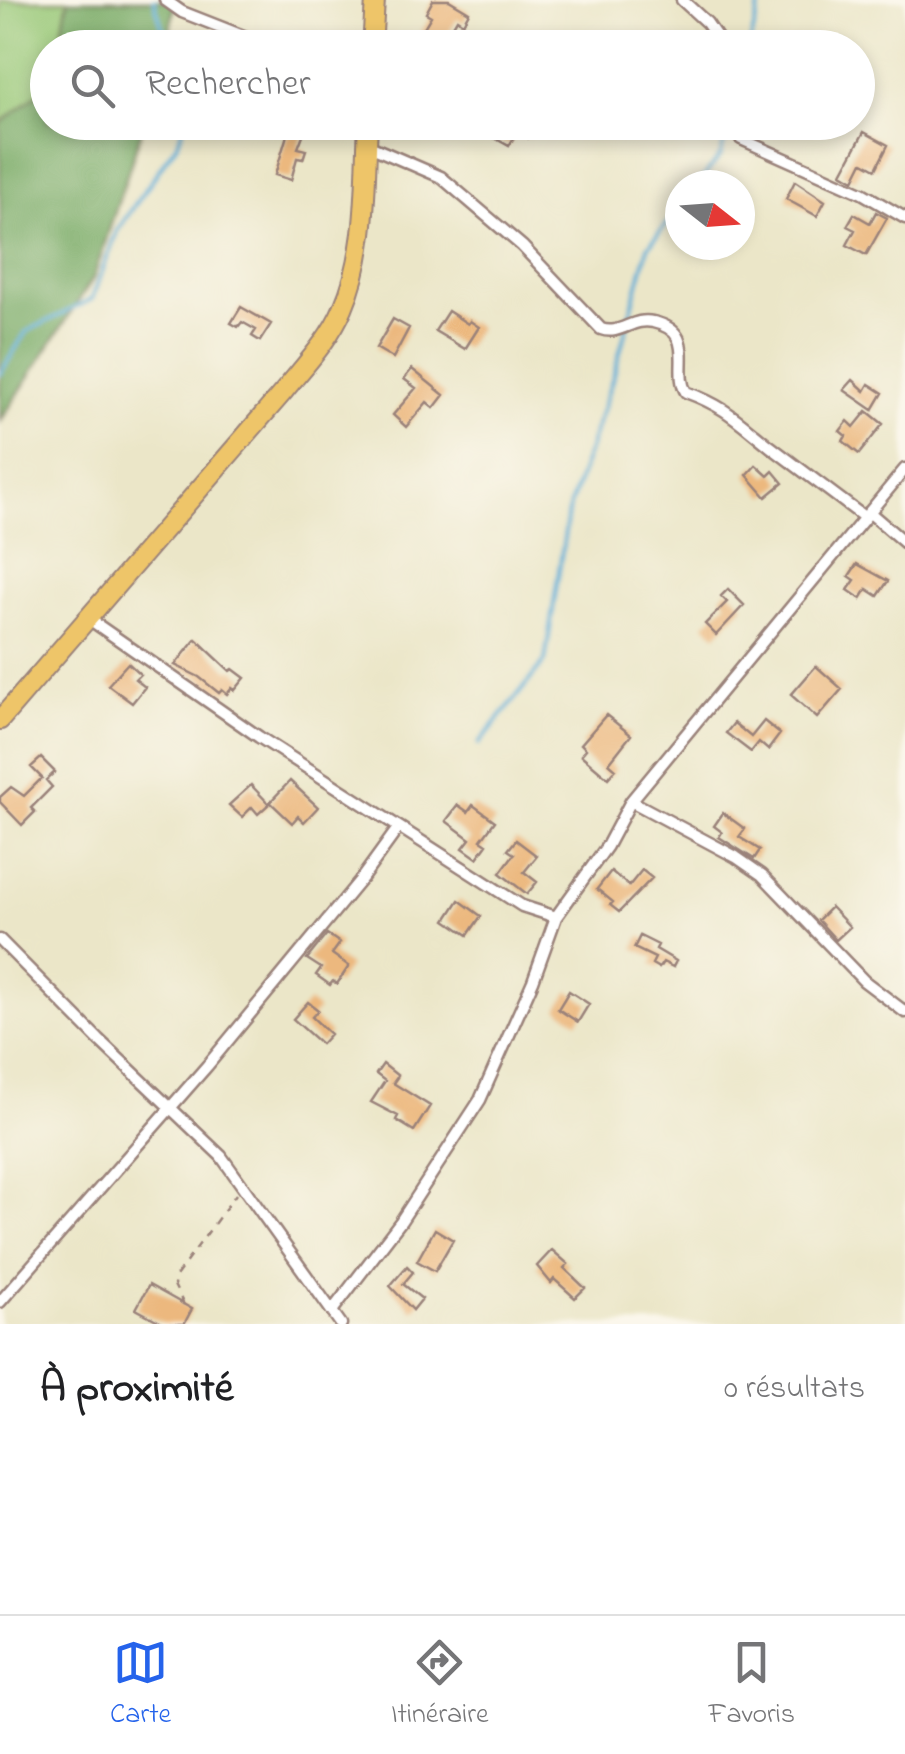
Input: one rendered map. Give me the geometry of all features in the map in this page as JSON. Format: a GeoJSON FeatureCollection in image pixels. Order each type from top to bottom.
{"type":"FeatureCollection","features":[{"type":"Feature","properties":{"kind":"highway"},"geometry":{"type":"LineString","coordinates":[[373,30],[375,0]]}},
{"type":"Feature","properties":{"kind":"highway"},"geometry":{"type":"LineString","coordinates":[[0,720],[328,335],[342,311],[358,257],[367,140]]}},
{"type":"Feature","properties":{"kind":"street"},"geometry":{"type":"LineString","coordinates":[[165,0],[182,12],[228,30]]}},
{"type":"Feature","properties":{"kind":"street"},"geometry":{"type":"LineString","coordinates":[[682,0],[712,30]]}},
{"type":"Feature","properties":{"kind":"street"},"geometry":{"type":"LineString","coordinates":[[743,140],[862,193],[905,218]]}},
{"type":"Feature","properties":{"kind":"street"},"geometry":{"type":"LineString","coordinates":[[367,145],[442,177],[522,246],[601,329],[616,332],[635,322],[654,322],[674,332],[683,352],[681,378],[686,392],[747,424],[765,442],[905,543]]}},
{"type":"Feature","properties":{"kind":"street"},"geometry":{"type":"LineString","coordinates":[[332,1311],[401,1220],[480,1100],[533,981],[556,917],[607,846],[630,801],[905,469]]}},
{"type":"Feature","properties":{"kind":"street"},"geometry":{"type":"LineString","coordinates":[[89,618],[398,827],[522,906],[556,917]]}},
{"type":"Feature","properties":{"kind":"street"},"geometry":{"type":"LineString","coordinates":[[630,801],[762,875],[864,981],[905,1012]]}},
{"type":"Feature","properties":{"kind":"street"},"geometry":{"type":"LineString","coordinates":[[0,1302],[172,1106],[339,906],[398,827]]}},
{"type":"Feature","properties":{"kind":"street"},"geometry":{"type":"LineString","coordinates":[[0,940],[222,1156],[341,1324]]}},
{"type":"Feature","properties":{"kind":"path"},"geometry":{"type":"LineString","coordinates":[[184,1305],[174,1286],[176,1276],[232,1198],[245,1187]]}},
{"type":"Feature","properties":{"kind":"green space"},"geometry":{"type":"Polygon","coordinates":[[[0,0],[68,0],[62,30],[30,30],[30,100],[0,124],[0,0]]]}},
{"type":"Feature","properties":{"kind":"green space"},"geometry":{"type":"Polygon","coordinates":[[[68,0],[175,0],[171,30],[62,30],[68,0]]]}},
{"type":"Feature","properties":{"kind":"green space"},"geometry":{"type":"Polygon","coordinates":[[[30,100],[30,140],[138,140],[94,277],[0,422],[0,124],[30,100]]]}},
{"type":"Feature","properties":{"kind":"building"},"geometry":{"type":"Polygon","coordinates":[[[433,0],[449,0],[469,12],[463,23],[457,19],[451,30],[423,30],[431,16],[426,13],[433,0]]]}},
{"type":"Feature","properties":{"kind":"building"},"geometry":{"type":"Polygon","coordinates":[[[875,138],[888,145],[876,169],[863,162],[854,180],[842,173],[860,140],[875,138]]]}},
{"type":"Feature","properties":{"kind":"building"},"geometry":{"type":"Polygon","coordinates":[[[286,140],[301,140],[298,148],[306,150],[303,159],[297,158],[291,180],[275,175],[286,140]]]}},
{"type":"Feature","properties":{"kind":"building"},"geometry":{"type":"Polygon","coordinates":[[[795,181],[825,201],[817,216],[786,199],[795,181]]]}},
{"type":"Feature","properties":{"kind":"building"},"geometry":{"type":"Polygon","coordinates":[[[876,212],[887,218],[866,255],[847,245],[855,230],[847,226],[854,214],[870,223],[876,212]]]}},
{"type":"Feature","properties":{"kind":"building"},"geometry":{"type":"Polygon","coordinates":[[[241,307],[271,324],[260,341],[252,336],[256,330],[242,322],[238,327],[231,323],[241,307]]]}},
{"type":"Feature","properties":{"kind":"building"},"geometry":{"type":"Polygon","coordinates":[[[448,311],[479,327],[465,349],[435,331],[448,311]]]}},
{"type":"Feature","properties":{"kind":"building"},"geometry":{"type":"Polygon","coordinates":[[[393,319],[409,328],[393,358],[376,348],[393,319]]]}},
{"type":"Feature","properties":{"kind":"building"},"geometry":{"type":"Polygon","coordinates":[[[412,369],[444,395],[434,408],[427,402],[406,427],[393,415],[416,388],[404,379],[412,369]]]}},
{"type":"Feature","properties":{"kind":"building"},"geometry":{"type":"Polygon","coordinates":[[[853,380],[865,391],[869,384],[883,393],[873,410],[844,390],[853,380]]]}},
{"type":"Feature","properties":{"kind":"building"},"geometry":{"type":"Polygon","coordinates":[[[867,411],[883,424],[859,454],[843,441],[846,436],[840,431],[848,421],[854,427],[867,411]]]}},
{"type":"Feature","properties":{"kind":"building"},"geometry":{"type":"Polygon","coordinates":[[[756,465],[768,476],[773,471],[783,483],[766,497],[747,475],[756,465]]]}},
{"type":"Feature","properties":{"kind":"building"},"geometry":{"type":"Polygon","coordinates":[[[857,564],[888,581],[878,596],[867,589],[861,599],[848,590],[855,580],[849,576],[857,564]]]}},
{"type":"Feature","properties":{"kind":"building"},"geometry":{"type":"Polygon","coordinates":[[[728,589],[744,605],[716,635],[705,624],[727,602],[721,596],[728,589]]]}},
{"type":"Feature","properties":{"kind":"building"},"geometry":{"type":"Polygon","coordinates":[[[196,639],[230,671],[233,669],[245,678],[235,690],[219,693],[175,665],[196,639]]]}},
{"type":"Feature","properties":{"kind":"building"},"geometry":{"type":"Polygon","coordinates":[[[128,663],[140,674],[135,679],[145,687],[132,703],[108,685],[128,663]]]}},
{"type":"Feature","properties":{"kind":"building"},"geometry":{"type":"Polygon","coordinates":[[[816,666],[842,689],[817,718],[791,695],[816,666]]]}},
{"type":"Feature","properties":{"kind":"building"},"geometry":{"type":"Polygon","coordinates":[[[606,715],[631,735],[609,763],[616,769],[608,778],[581,755],[586,749],[581,744],[606,715]]]}},
{"type":"Feature","properties":{"kind":"building"},"geometry":{"type":"Polygon","coordinates":[[[764,721],[780,734],[768,750],[759,742],[751,752],[726,733],[734,723],[751,737],[764,721]]]}},
{"type":"Feature","properties":{"kind":"building"},"geometry":{"type":"Polygon","coordinates":[[[41,758],[55,772],[46,780],[52,787],[31,808],[35,812],[22,825],[0,802],[0,797],[11,787],[24,796],[42,778],[31,767],[41,758]]]}},
{"type":"Feature","properties":{"kind":"building"},"geometry":{"type":"Polygon","coordinates":[[[290,781],[318,807],[304,822],[298,816],[292,823],[270,802],[290,781]]]}},
{"type":"Feature","properties":{"kind":"building"},"geometry":{"type":"Polygon","coordinates":[[[251,785],[269,804],[258,814],[252,807],[242,817],[229,805],[251,785]]]}},
{"type":"Feature","properties":{"kind":"building"},"geometry":{"type":"Polygon","coordinates":[[[458,805],[468,812],[473,805],[495,821],[481,840],[487,844],[477,858],[463,848],[470,839],[446,821],[458,805]]]}},
{"type":"Feature","properties":{"kind":"building"},"geometry":{"type":"Polygon","coordinates":[[[723,813],[745,829],[739,837],[760,850],[754,859],[719,837],[722,832],[714,826],[723,813]]]}},
{"type":"Feature","properties":{"kind":"building"},"geometry":{"type":"Polygon","coordinates":[[[516,840],[537,856],[524,872],[537,882],[527,894],[500,873],[514,854],[508,850],[516,840]]]}},
{"type":"Feature","properties":{"kind":"building"},"geometry":{"type":"Polygon","coordinates":[[[642,870],[652,878],[619,912],[597,889],[611,871],[629,886],[642,870]]]}},
{"type":"Feature","properties":{"kind":"building"},"geometry":{"type":"Polygon","coordinates":[[[459,900],[481,916],[468,935],[446,920],[459,900]]]}},
{"type":"Feature","properties":{"kind":"building"},"geometry":{"type":"Polygon","coordinates":[[[831,907],[850,927],[836,940],[818,920],[831,907]]]}},
{"type":"Feature","properties":{"kind":"building"},"geometry":{"type":"Polygon","coordinates":[[[327,934],[340,943],[332,954],[349,966],[337,984],[333,981],[330,985],[316,975],[321,968],[307,959],[327,934]]]}},
{"type":"Feature","properties":{"kind":"building"},"geometry":{"type":"Polygon","coordinates":[[[640,936],[676,961],[673,967],[663,962],[659,968],[652,964],[655,958],[634,948],[640,936]]]}},
{"type":"Feature","properties":{"kind":"building"},"geometry":{"type":"Polygon","coordinates":[[[569,991],[589,1004],[578,1022],[558,1009],[569,991]]]}},
{"type":"Feature","properties":{"kind":"building"},"geometry":{"type":"Polygon","coordinates":[[[308,1002],[318,1010],[312,1017],[330,1034],[321,1044],[293,1019],[308,1002]]]}},
{"type":"Feature","properties":{"kind":"building"},"geometry":{"type":"Polygon","coordinates":[[[383,1064],[398,1076],[393,1083],[430,1106],[414,1131],[396,1120],[398,1116],[371,1102],[385,1081],[376,1074],[383,1064]]]}},
{"type":"Feature","properties":{"kind":"building"},"geometry":{"type":"Polygon","coordinates":[[[435,1229],[453,1240],[435,1271],[417,1261],[435,1229]]]}},
{"type":"Feature","properties":{"kind":"building"},"geometry":{"type":"Polygon","coordinates":[[[552,1250],[585,1288],[575,1298],[554,1279],[551,1283],[537,1266],[552,1250]]]}},
{"type":"Feature","properties":{"kind":"building"},"geometry":{"type":"Polygon","coordinates":[[[407,1266],[413,1272],[403,1284],[422,1299],[413,1310],[390,1286],[407,1266]]]}},
{"type":"Feature","properties":{"kind":"building"},"geometry":{"type":"Polygon","coordinates":[[[149,1285],[192,1309],[184,1324],[164,1324],[136,1309],[149,1285]]]}},
{"type":"Feature","properties":{"kind":"waterway"},"geometry":{"type":"LineString","coordinates":[[154,0],[164,30]]}},
{"type":"Feature","properties":{"kind":"waterway"},"geometry":{"type":"LineString","coordinates":[[754,30],[761,0]]}},
{"type":"Feature","properties":{"kind":"waterway"},"geometry":{"type":"LineString","coordinates":[[0,374],[26,332],[92,299],[117,231],[179,140]]}},
{"type":"Feature","properties":{"kind":"waterway"},"geometry":{"type":"LineString","coordinates":[[709,170],[721,155],[725,140]]}},
{"type":"Feature","properties":{"kind":"waterway"},"geometry":{"type":"LineString","coordinates":[[479,744],[545,661],[568,512],[614,374],[648,247],[665,226]]}}]}
